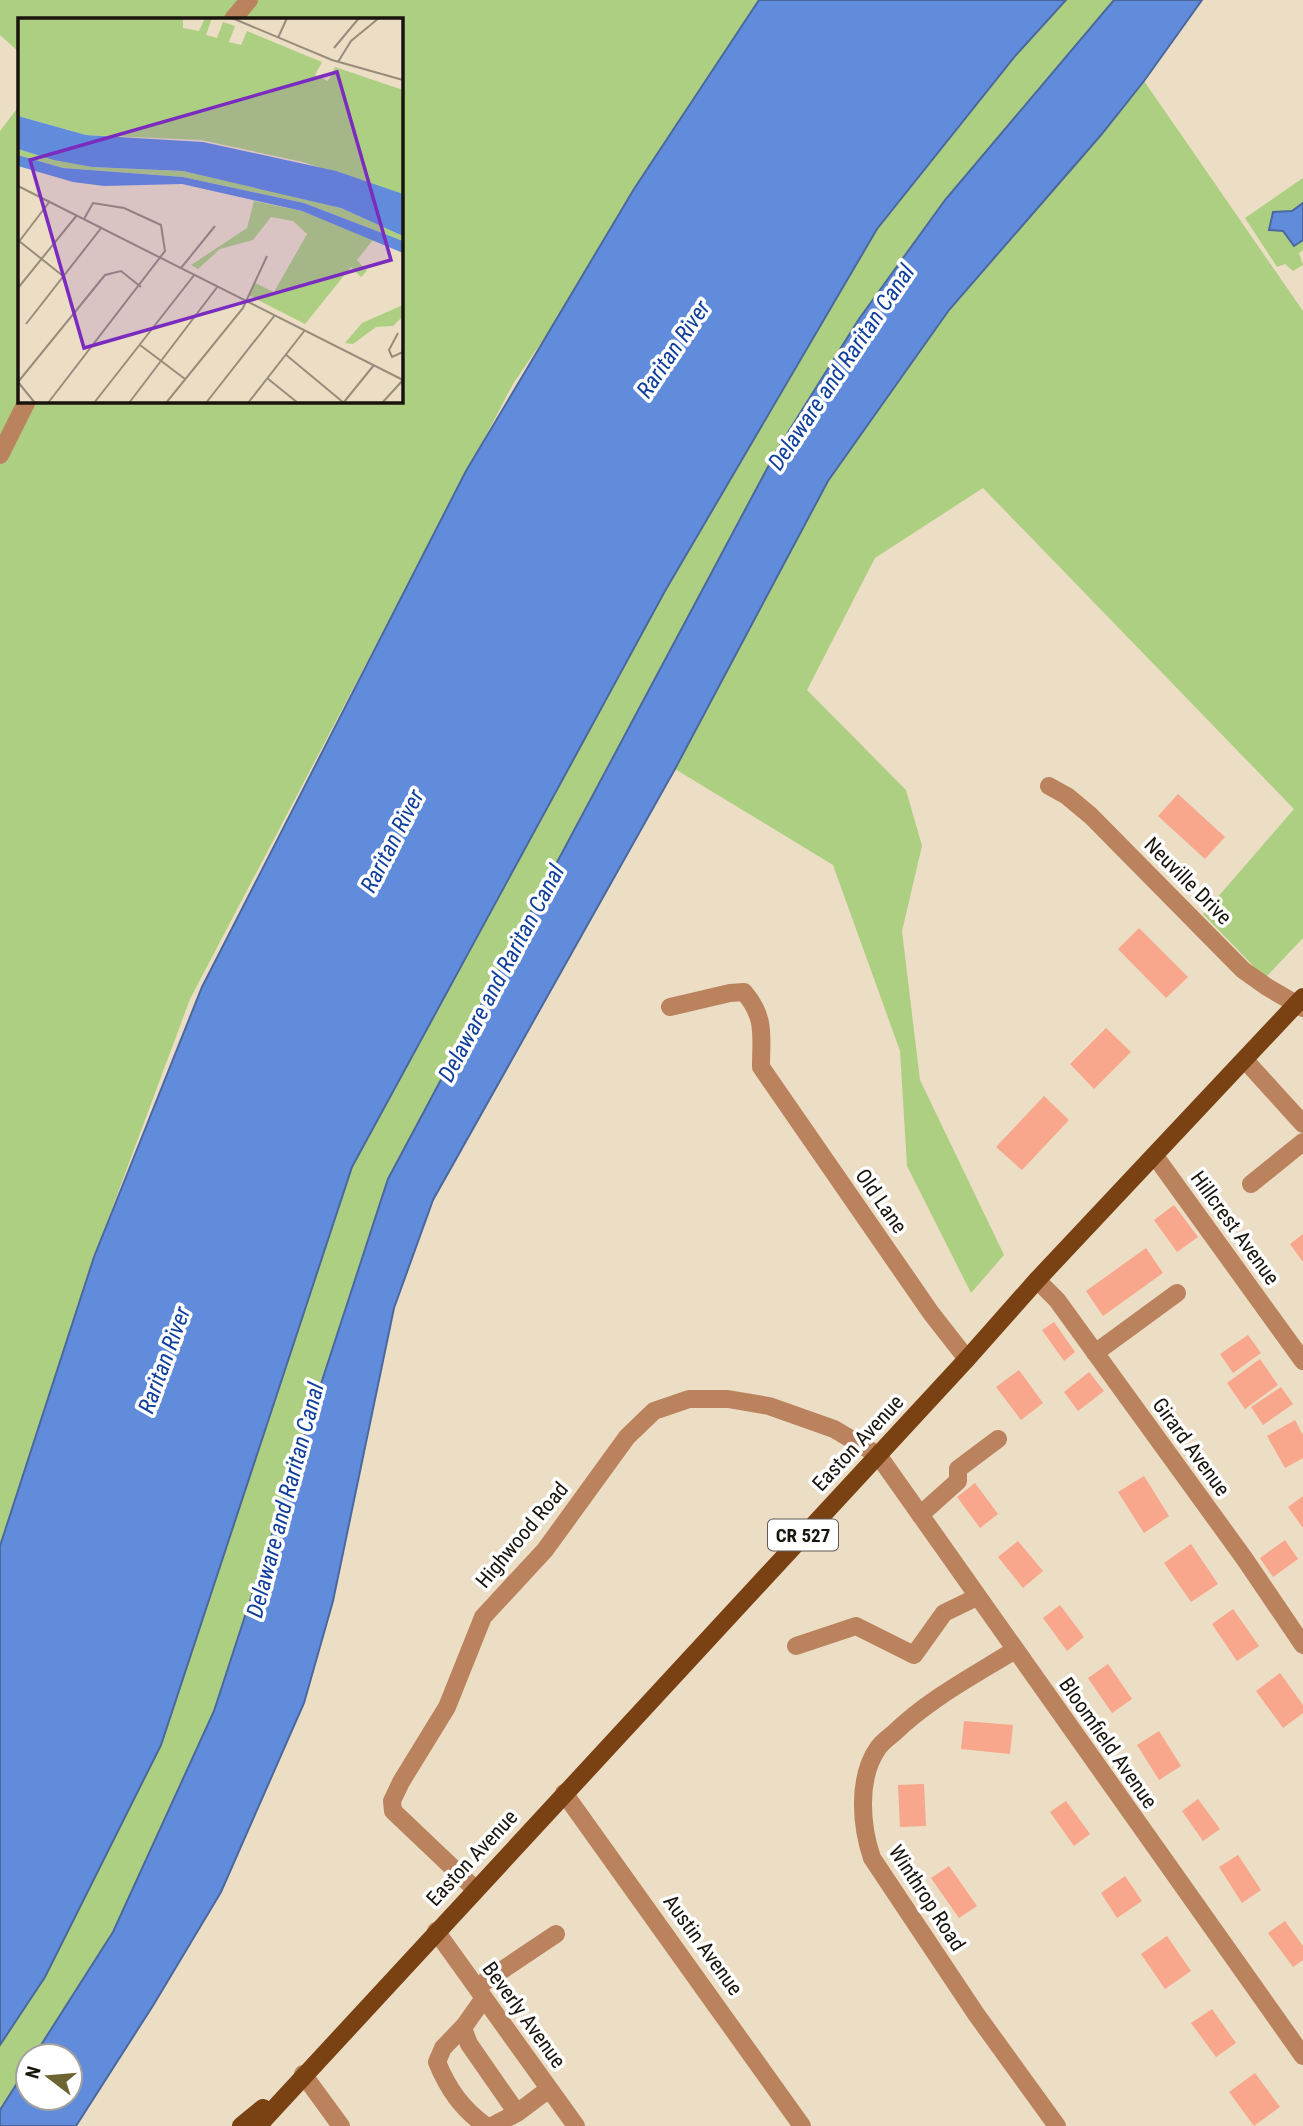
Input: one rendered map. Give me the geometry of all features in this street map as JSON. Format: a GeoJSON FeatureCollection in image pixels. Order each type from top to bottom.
{"type":"FeatureCollection","features":[{"type":"Feature","properties":{"kind":"main road","name":"Easton Avenue"},"geometry":{"type":"LineString","coordinates":[[258,2126],[303,2074],[967,1359],[1037,1280],[1301,1003]]}},
{"type":"Feature","properties":{"kind":"main road","name":"Easton Avenue"},"geometry":{"type":"LineString","coordinates":[[241,2126],[303,2074]]}},
{"type":"Feature","properties":{"kind":"street"},"geometry":{"type":"LineString","coordinates":[[234,18],[249,0]]}},
{"type":"Feature","properties":{"kind":"street"},"geometry":{"type":"LineString","coordinates":[[0,455],[26,402]]}},
{"type":"Feature","properties":{"kind":"street","name":"Neuville Drive"},"geometry":{"type":"LineString","coordinates":[[1049,786],[1067,796],[1091,816],[1244,970],[1301,1003]]}},
{"type":"Feature","properties":{"kind":"street","name":"Old Lane"},"geometry":{"type":"LineString","coordinates":[[670,1007],[744,992],[756,1006],[761,1026],[761,1067],[931,1313],[967,1359]]}},
{"type":"Feature","properties":{"kind":"street"},"geometry":{"type":"LineString","coordinates":[[1245,1060],[1303,1125]]}},
{"type":"Feature","properties":{"kind":"street"},"geometry":{"type":"LineString","coordinates":[[1251,1184],[1303,1142]]}},
{"type":"Feature","properties":{"kind":"street","name":"Hillcrest Avenue"},"geometry":{"type":"LineString","coordinates":[[1155,1156],[1303,1361]]}},
{"type":"Feature","properties":{"kind":"street","name":"Girard Avenue"},"geometry":{"type":"LineString","coordinates":[[1037,1280],[1057,1300],[1244,1558],[1303,1645]]}},
{"type":"Feature","properties":{"kind":"street"},"geometry":{"type":"LineString","coordinates":[[1095,1353],[1177,1293]]}},
{"type":"Feature","properties":{"kind":"street","name":"Highwood Road"},"geometry":{"type":"LineString","coordinates":[[475,1889],[393,1811],[392,1801],[447,1707],[483,1617],[545,1549],[641,1422],[654,1411],[689,1399],[728,1399],[769,1406],[834,1429],[878,1455]]}},
{"type":"Feature","properties":{"kind":"street"},"geometry":{"type":"LineString","coordinates":[[920,1515],[958,1481],[958,1469],[998,1439]]}},
{"type":"Feature","properties":{"kind":"street","name":"Bloomfield Avenue"},"geometry":{"type":"LineString","coordinates":[[878,1455],[1303,2056]]}},
{"type":"Feature","properties":{"kind":"street"},"geometry":{"type":"LineString","coordinates":[[796,1646],[856,1626],[914,1655],[944,1613],[977,1597]]}},
{"type":"Feature","properties":{"kind":"street","name":"Winthrop Road"},"geometry":{"type":"LineString","coordinates":[[1015,1650],[915,1712],[878,1748],[863,1792],[866,1840],[872,1858],[954,1981],[1057,2126]]}},
{"type":"Feature","properties":{"kind":"street","name":"Austin Avenue"},"geometry":{"type":"LineString","coordinates":[[565,1793],[802,2126]]}},
{"type":"Feature","properties":{"kind":"street","name":"Beverly Avenue"},"geometry":{"type":"LineString","coordinates":[[436,1931],[576,2126]]}},
{"type":"Feature","properties":{"kind":"street"},"geometry":{"type":"LineString","coordinates":[[486,2126],[467,2113],[437,2062],[443,2048],[463,2028],[480,1993],[556,1934]]}},
{"type":"Feature","properties":{"kind":"street"},"geometry":{"type":"LineString","coordinates":[[463,2028],[469,2044],[517,2113]]}},
{"type":"Feature","properties":{"kind":"street"},"geometry":{"type":"LineString","coordinates":[[303,2074],[341,2126]]}},
{"type":"Feature","properties":{"kind":"street"},"geometry":{"type":"LineString","coordinates":[[492,2126],[517,2113],[549,2089]]}},
{"type":"Feature","properties":{"kind":"green space"},"geometry":{"type":"Polygon","coordinates":[[[0,0],[774,0],[513,384],[190,999],[94,1257],[0,1546],[0,131],[18,107],[18,402],[402,402],[402,18],[18,18],[18,51],[0,35],[0,0]]]}},
{"type":"Feature","properties":{"kind":"green space"},"geometry":{"type":"Polygon","coordinates":[[[1066,0],[1114,0],[945,200],[859,319],[777,450],[388,1179],[214,1711],[113,1932],[43,2042],[14,2042],[14,2088],[0,2110],[0,2045],[45,1977],[161,1745],[352,1167],[665,591],[877,229],[1016,55],[1066,0]]]}},
{"type":"Feature","properties":{"kind":"green space"},"geometry":{"type":"Polygon","coordinates":[[[1144,81],[1303,311],[1303,938],[1265,978],[1203,914],[1294,809],[983,488],[875,558],[807,690],[906,790],[922,846],[902,931],[920,1080],[1004,1255],[971,1293],[907,1166],[900,1051],[833,865],[675,769],[828,481],[949,310],[1101,135],[1144,81]]]}},
{"type":"Feature","properties":{"kind":"green space"},"geometry":{"type":"Polygon","coordinates":[[[1303,178],[1303,250],[1299,253],[1303,265],[1293,271],[1285,264],[1277,267],[1245,218],[1303,178]]]}},
{"type":"Feature","properties":{"kind":"water","name":"Raritan River"},"geometry":{"type":"Polygon","coordinates":[[[759,0],[1066,0],[1016,55],[877,229],[665,591],[352,1167],[161,1745],[45,1977],[0,2045],[0,1546],[94,1257],[202,987],[466,471],[634,189],[759,0]]]}},
{"type":"Feature","properties":{"kind":"water","name":"Delaware and Raritan Canal"},"geometry":{"type":"Polygon","coordinates":[[[1114,0],[1202,0],[1101,135],[949,310],[828,481],[675,769],[433,1200],[394,1308],[333,1601],[304,1703],[221,1892],[76,2126],[0,2126],[0,2110],[14,2088],[14,2112],[84,2112],[84,2042],[43,2042],[113,1932],[214,1711],[388,1179],[777,450],[859,319],[945,200],[1114,0]]]}},
{"type":"Feature","properties":{"kind":"water"},"geometry":{"type":"Polygon","coordinates":[[[1303,203],[1303,240],[1294,246],[1283,231],[1269,230],[1273,212],[1292,211],[1303,203]]]}},
{"type":"Feature","properties":{"kind":"building"},"geometry":{"type":"Polygon","coordinates":[[[1178,794],[1225,837],[1205,859],[1158,816],[1178,794]]]}},
{"type":"Feature","properties":{"kind":"building"},"geometry":{"type":"Polygon","coordinates":[[[1139,928],[1188,977],[1166,998],[1118,949],[1139,928]]]}},
{"type":"Feature","properties":{"kind":"building"},"geometry":{"type":"Polygon","coordinates":[[[1106,1028],[1131,1052],[1094,1089],[1070,1064],[1106,1028]]]}},
{"type":"Feature","properties":{"kind":"building"},"geometry":{"type":"Polygon","coordinates":[[[1044,1096],[1069,1120],[1022,1170],[996,1147],[1044,1096]]]}},
{"type":"Feature","properties":{"kind":"building"},"geometry":{"type":"Polygon","coordinates":[[[1174,1205],[1198,1237],[1177,1252],[1154,1220],[1174,1205]]]}},
{"type":"Feature","properties":{"kind":"building"},"geometry":{"type":"Polygon","coordinates":[[[1303,1234],[1303,1262],[1290,1244],[1303,1234]]]}},
{"type":"Feature","properties":{"kind":"building"},"geometry":{"type":"Polygon","coordinates":[[[1146,1248],[1163,1273],[1103,1316],[1086,1291],[1146,1248]]]}},
{"type":"Feature","properties":{"kind":"building"},"geometry":{"type":"Polygon","coordinates":[[[1054,1322],[1075,1352],[1064,1361],[1042,1330],[1054,1322]]]}},
{"type":"Feature","properties":{"kind":"building"},"geometry":{"type":"Polygon","coordinates":[[[1248,1335],[1261,1353],[1233,1373],[1220,1354],[1248,1335]]]}},
{"type":"Feature","properties":{"kind":"building"},"geometry":{"type":"Polygon","coordinates":[[[1260,1359],[1278,1385],[1245,1409],[1227,1383],[1260,1359]]]}},
{"type":"Feature","properties":{"kind":"building"},"geometry":{"type":"Polygon","coordinates":[[[1019,1370],[1043,1403],[1021,1420],[996,1387],[1019,1370]]]}},
{"type":"Feature","properties":{"kind":"building"},"geometry":{"type":"Polygon","coordinates":[[[1089,1372],[1104,1391],[1078,1411],[1064,1392],[1089,1372]]]}},
{"type":"Feature","properties":{"kind":"building"},"geometry":{"type":"Polygon","coordinates":[[[1281,1387],[1293,1404],[1263,1425],[1251,1407],[1281,1387]]]}},
{"type":"Feature","properties":{"kind":"building"},"geometry":{"type":"Polygon","coordinates":[[[1295,1420],[1303,1435],[1303,1458],[1285,1468],[1267,1436],[1295,1420]]]}},
{"type":"Feature","properties":{"kind":"building"},"geometry":{"type":"Polygon","coordinates":[[[1144,1476],[1169,1516],[1144,1533],[1118,1492],[1144,1476]]]}},
{"type":"Feature","properties":{"kind":"building"},"geometry":{"type":"Polygon","coordinates":[[[975,1483],[998,1514],[980,1528],[957,1497],[975,1483]]]}},
{"type":"Feature","properties":{"kind":"building"},"geometry":{"type":"Polygon","coordinates":[[[1303,1496],[1303,1528],[1288,1507],[1303,1496]]]}},
{"type":"Feature","properties":{"kind":"building"},"geometry":{"type":"Polygon","coordinates":[[[1285,1540],[1298,1559],[1273,1577],[1260,1558],[1285,1540]]]}},
{"type":"Feature","properties":{"kind":"building"},"geometry":{"type":"Polygon","coordinates":[[[1018,1541],[1043,1571],[1023,1588],[998,1557],[1018,1541]]]}},
{"type":"Feature","properties":{"kind":"building"},"geometry":{"type":"Polygon","coordinates":[[[1191,1544],[1218,1584],[1191,1602],[1164,1563],[1191,1544]]]}},
{"type":"Feature","properties":{"kind":"building"},"geometry":{"type":"Polygon","coordinates":[[[1060,1605],[1084,1637],[1067,1651],[1043,1618],[1060,1605]]]}},
{"type":"Feature","properties":{"kind":"building"},"geometry":{"type":"Polygon","coordinates":[[[1233,1609],[1259,1646],[1237,1661],[1212,1624],[1233,1609]]]}},
{"type":"Feature","properties":{"kind":"building"},"geometry":{"type":"Polygon","coordinates":[[[1108,1664],[1132,1699],[1112,1713],[1088,1678],[1108,1664]]]}},
{"type":"Feature","properties":{"kind":"building"},"geometry":{"type":"Polygon","coordinates":[[[1280,1673],[1303,1705],[1303,1713],[1283,1728],[1256,1691],[1280,1673]]]}},
{"type":"Feature","properties":{"kind":"building"},"geometry":{"type":"Polygon","coordinates":[[[964,1721],[1013,1725],[1010,1754],[961,1749],[964,1721]]]}},
{"type":"Feature","properties":{"kind":"building"},"geometry":{"type":"Polygon","coordinates":[[[1159,1731],[1181,1766],[1159,1780],[1137,1745],[1159,1731]]]}},
{"type":"Feature","properties":{"kind":"building"},"geometry":{"type":"Polygon","coordinates":[[[924,1784],[926,1826],[900,1827],[898,1785],[924,1784]]]}},
{"type":"Feature","properties":{"kind":"building"},"geometry":{"type":"Polygon","coordinates":[[[1198,1799],[1220,1829],[1203,1841],[1182,1811],[1198,1799]]]}},
{"type":"Feature","properties":{"kind":"building"},"geometry":{"type":"Polygon","coordinates":[[[1066,1801],[1090,1834],[1074,1846],[1050,1812],[1066,1801]]]}},
{"type":"Feature","properties":{"kind":"building"},"geometry":{"type":"Polygon","coordinates":[[[1238,1855],[1261,1890],[1242,1903],[1219,1867],[1238,1855]]]}},
{"type":"Feature","properties":{"kind":"building"},"geometry":{"type":"Polygon","coordinates":[[[949,1866],[977,1906],[959,1918],[931,1878],[949,1866]]]}},
{"type":"Feature","properties":{"kind":"building"},"geometry":{"type":"Polygon","coordinates":[[[1125,1876],[1142,1901],[1117,1918],[1101,1893],[1125,1876]]]}},
{"type":"Feature","properties":{"kind":"building"},"geometry":{"type":"Polygon","coordinates":[[[1285,1921],[1303,1946],[1303,1960],[1293,1967],[1268,1933],[1285,1921]]]}},
{"type":"Feature","properties":{"kind":"building"},"geometry":{"type":"Polygon","coordinates":[[[1167,1936],[1191,1971],[1165,1989],[1141,1954],[1167,1936]]]}},
{"type":"Feature","properties":{"kind":"building"},"geometry":{"type":"Polygon","coordinates":[[[1212,2009],[1236,2043],[1216,2057],[1191,2023],[1212,2009]]]}},
{"type":"Feature","properties":{"kind":"building"},"geometry":{"type":"Polygon","coordinates":[[[1255,2073],[1280,2107],[1254,2126],[1229,2092],[1255,2073]]]}}]}
